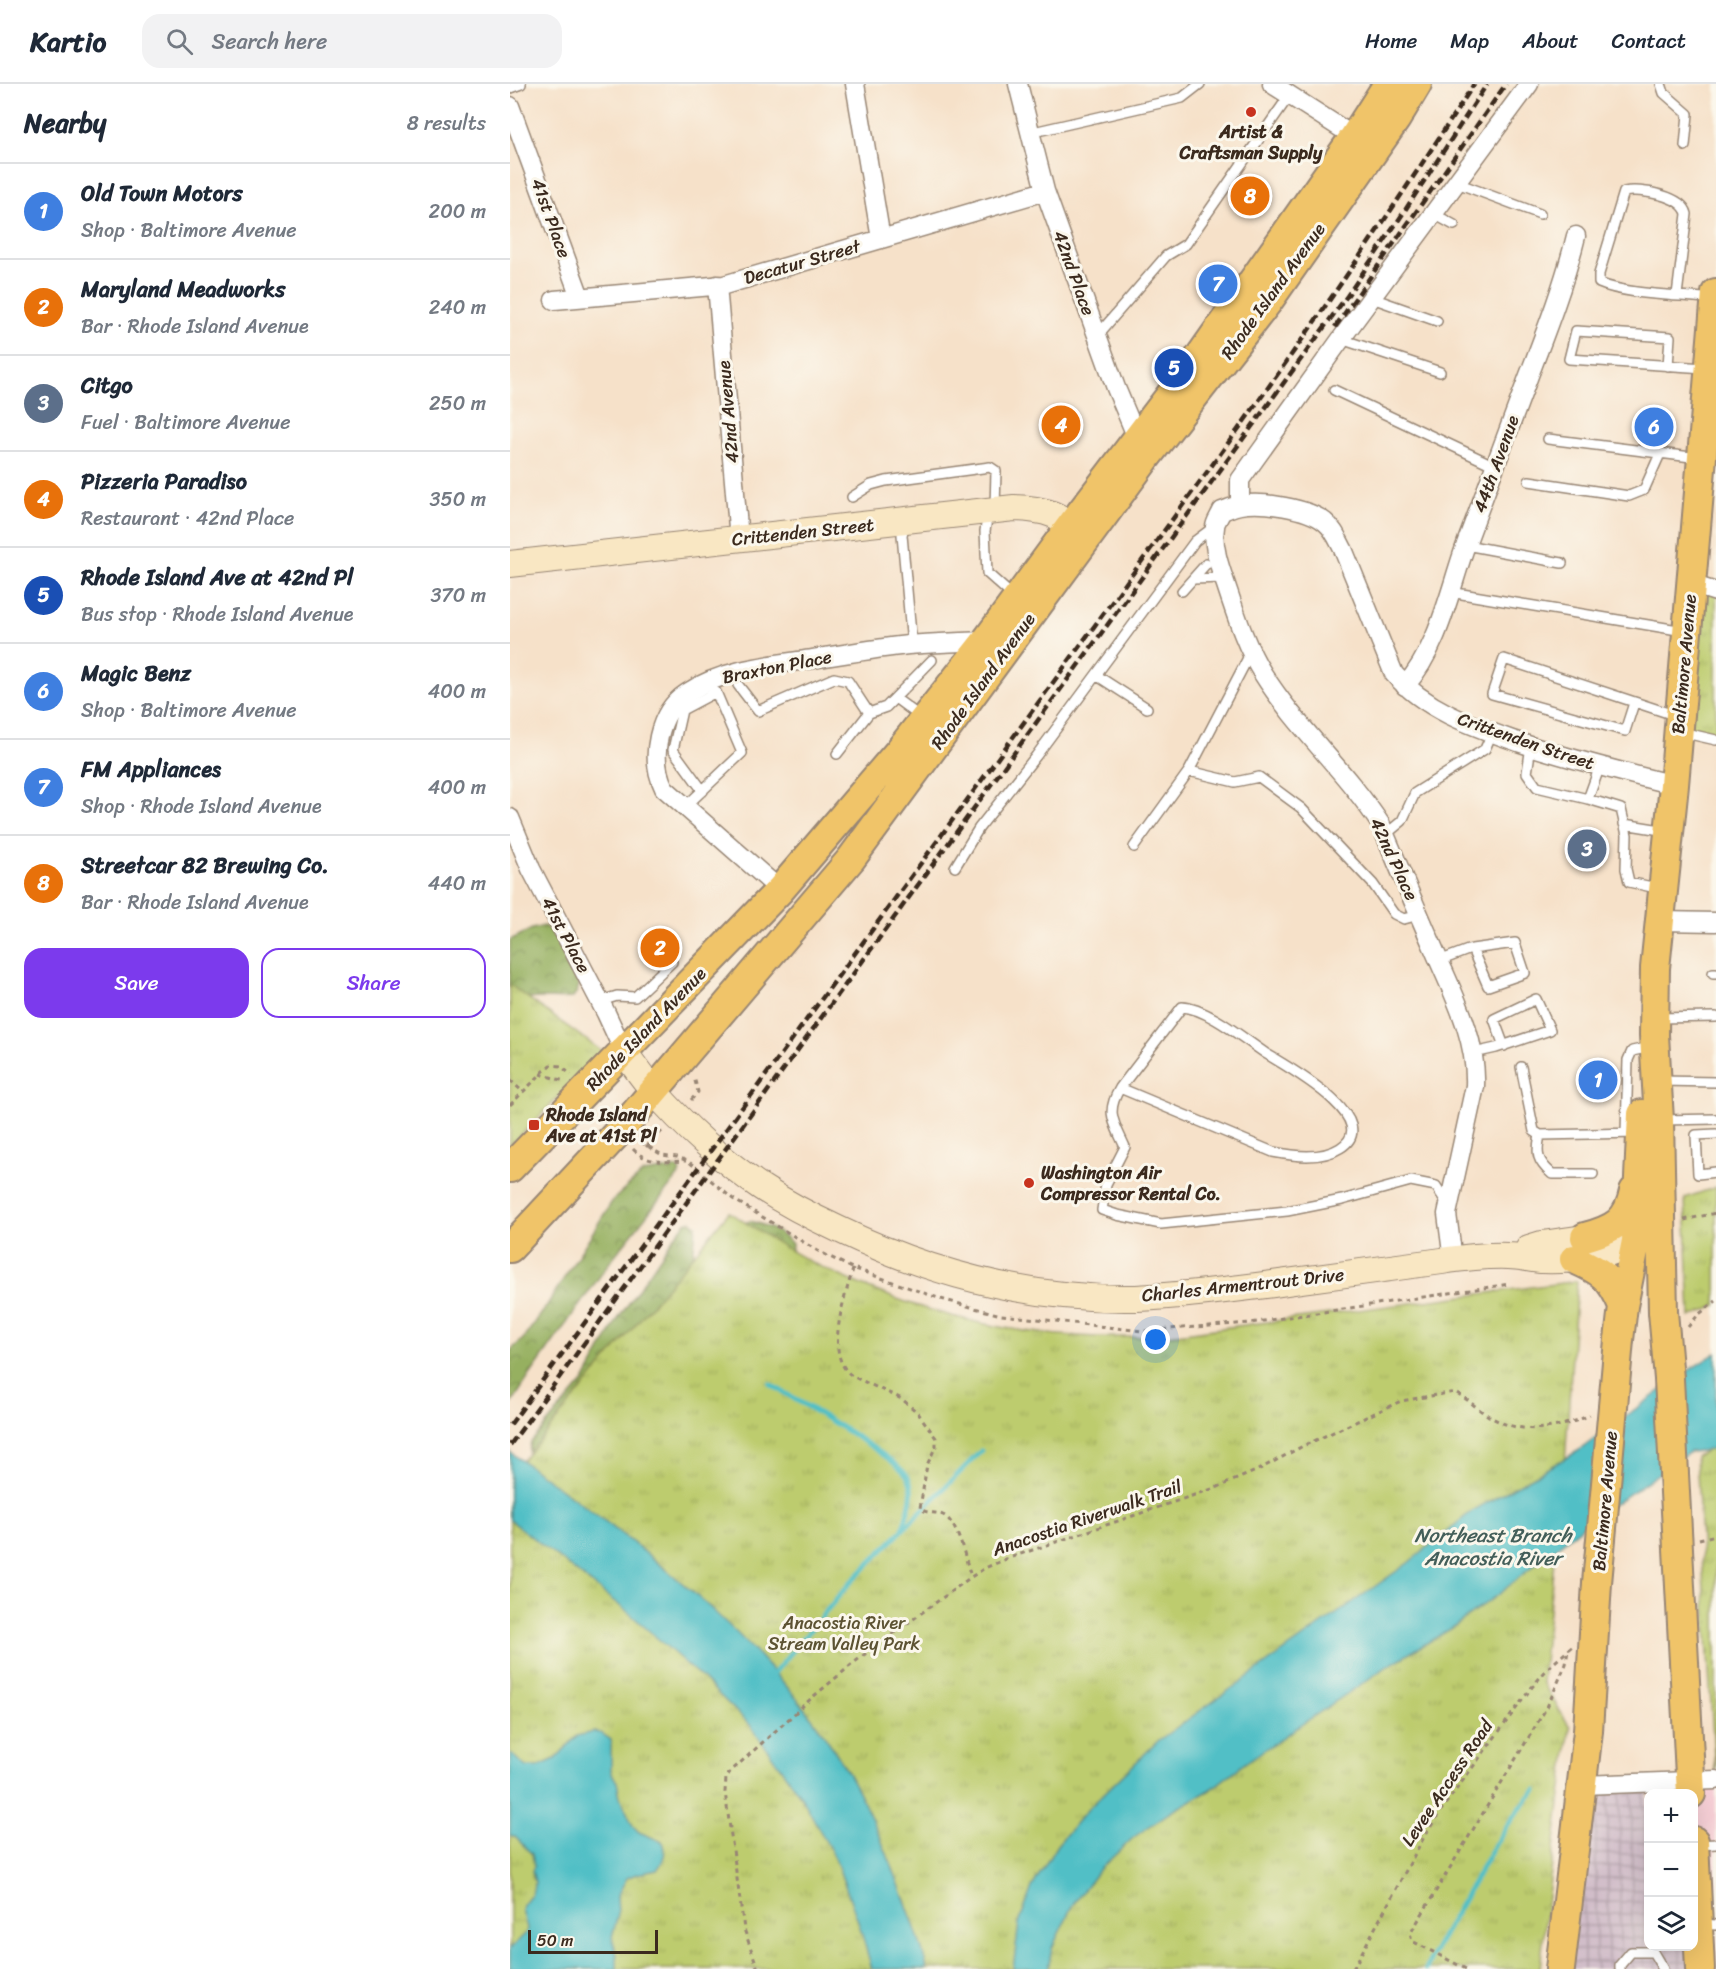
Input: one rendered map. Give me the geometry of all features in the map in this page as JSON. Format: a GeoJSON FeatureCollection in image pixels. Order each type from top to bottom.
{"type":"FeatureCollection","features":[{"type":"Feature","properties":{"kind":"main road","name":"Rhode Island Avenue"},"geometry":{"type":"LineString","coordinates":[[510,1248],[654,1092],[852,859],[1080,530],[1141,448],[1267,303],[1364,143],[1388,84]]}},
{"type":"Feature","properties":{"kind":"main road","name":"Rhode Island Avenue"},"geometry":{"type":"LineString","coordinates":[[1364,143],[1418,84]]}},
{"type":"Feature","properties":{"kind":"main road","name":"Baltimore Avenue"},"geometry":{"type":"LineString","coordinates":[[1699,1785],[1677,1530],[1661,1273],[1662,1224],[1650,1177],[1642,1128],[1643,1096],[1653,1033],[1655,968],[1687,632],[1703,588],[1701,459],[1716,296]]}},
{"type":"Feature","properties":{"kind":"main road","name":"Rhode Island Avenue"},"geometry":{"type":"LineString","coordinates":[[510,1168],[780,890],[924,719],[1016,600],[1080,530]]}},
{"type":"Feature","properties":{"kind":"main road","name":"Baltimore Avenue"},"geometry":{"type":"LineString","coordinates":[[1642,1128],[1658,1081],[1653,1033]]}},
{"type":"Feature","properties":{"kind":"main road"},"geometry":{"type":"LineString","coordinates":[[1650,1177],[1655,1217],[1646,1233],[1636,1241],[1649,1249],[1656,1258],[1661,1273]]}},
{"type":"Feature","properties":{"kind":"main road"},"geometry":{"type":"LineString","coordinates":[[1623,1306],[1617,1291],[1580,1248],[1620,1223],[1650,1177]]}},
{"type":"Feature","properties":{"kind":"main road","name":"Baltimore Avenue"},"geometry":{"type":"LineString","coordinates":[[1560,1969],[1582,1785],[1581,1644],[1598,1583],[1619,1340],[1623,1306],[1636,1241]]}},
{"type":"Feature","properties":{"kind":"main road"},"geometry":{"type":"LineString","coordinates":[[1698,1868],[1707,1925],[1700,1969]]}},
{"type":"Feature","properties":{"kind":"street"},"geometry":{"type":"LineString","coordinates":[[855,84],[880,239]]}},
{"type":"Feature","properties":{"kind":"street","name":"42nd Place"},"geometry":{"type":"LineString","coordinates":[[1018,84],[1045,191],[1097,336],[1141,448]]}},
{"type":"Feature","properties":{"kind":"street"},"geometry":{"type":"LineString","coordinates":[[1272,84],[1364,143]]}},
{"type":"Feature","properties":{"kind":"street"},"geometry":{"type":"LineString","coordinates":[[1215,526],[1222,511],[1240,505],[1240,480],[1341,339],[1530,84]]}},
{"type":"Feature","properties":{"kind":"street","name":"41st Place"},"geometry":{"type":"LineString","coordinates":[[510,106],[580,297]]}},
{"type":"Feature","properties":{"kind":"street","name":"Decatur Street"},"geometry":{"type":"LineString","coordinates":[[554,300],[717,285],[1045,191]]}},
{"type":"Feature","properties":{"kind":"street","name":"44th Avenue"},"geometry":{"type":"LineString","coordinates":[[1405,686],[1419,671],[1428,654],[1555,307],[1576,236]]}},
{"type":"Feature","properties":{"kind":"street","name":"42nd Avenue"},"geometry":{"type":"LineString","coordinates":[[717,285],[739,539]]}},
{"type":"Feature","properties":{"kind":"street","name":"Crittenden Street"},"geometry":{"type":"LineString","coordinates":[[1240,505],[1283,507],[1325,522],[1343,549],[1394,674],[1424,701],[1445,713],[1492,733],[1600,766],[1674,785]]}},
{"type":"Feature","properties":{"kind":"street","name":"Crittenden Street"},"geometry":{"type":"LineString","coordinates":[[510,564],[1035,508],[1049,511],[1080,530]]}},
{"type":"Feature","properties":{"kind":"street","name":"42nd Place"},"geometry":{"type":"LineString","coordinates":[[1215,526],[1215,547],[1251,652],[1262,673],[1290,711],[1369,806],[1385,835],[1465,1023],[1476,1065],[1475,1086],[1448,1205],[1448,1230],[1453,1260]]}},
{"type":"Feature","properties":{"kind":"street","name":"Braxton Place"},"geometry":{"type":"LineString","coordinates":[[780,890],[664,788],[658,771],[660,732],[677,701],[688,692],[715,679],[751,669],[912,645],[986,641]]}},
{"type":"Feature","properties":{"kind":"street","name":"41st Place"},"geometry":{"type":"LineString","coordinates":[[510,818],[531,869],[601,1001],[624,1052]]}},
{"type":"Feature","properties":{"kind":"street"},"geometry":{"type":"LineString","coordinates":[[1660,921],[1716,922]]}},
{"type":"Feature","properties":{"kind":"street","name":"Charles Armentrout Drive"},"geometry":{"type":"LineString","coordinates":[[624,1052],[654,1092],[716,1152],[752,1180],[815,1218],[887,1251],[963,1277],[999,1286],[1088,1297],[1157,1296],[1257,1286],[1453,1260],[1506,1256],[1542,1245],[1580,1248],[1615,1233],[1636,1241]]}},
{"type":"Feature","properties":{"kind":"street"},"geometry":{"type":"LineString","coordinates":[[1582,1785],[1699,1785]]}},
{"type":"Feature","properties":{"kind":"lane"},"geometry":{"type":"LineString","coordinates":[[510,88],[522,84]]}},
{"type":"Feature","properties":{"kind":"lane"},"geometry":{"type":"LineString","coordinates":[[1029,133],[1182,98],[1200,84]]}},
{"type":"Feature","properties":{"kind":"lane"},"geometry":{"type":"LineString","coordinates":[[1661,84],[1664,93],[1688,114],[1685,146]]}},
{"type":"Feature","properties":{"kind":"lane"},"geometry":{"type":"LineString","coordinates":[[1097,336],[1166,256],[1186,244],[1289,96]]}},
{"type":"Feature","properties":{"kind":"lane"},"geometry":{"type":"LineString","coordinates":[[1457,183],[1540,214]]}},
{"type":"Feature","properties":{"kind":"lane"},"geometry":{"type":"LineString","coordinates":[[1677,295],[1686,207],[1677,200],[1633,190],[1624,192],[1599,274],[1599,283],[1611,288],[1677,295],[1716,296]]}},
{"type":"Feature","properties":{"kind":"lane"},"geometry":{"type":"LineString","coordinates":[[1434,214],[1454,225]]}},
{"type":"Feature","properties":{"kind":"lane"},"geometry":{"type":"LineString","coordinates":[[1372,298],[1437,321]]}},
{"type":"Feature","properties":{"kind":"lane"},"geometry":{"type":"LineString","coordinates":[[1668,366],[1670,337],[1576,331],[1569,359],[1709,369]]}},
{"type":"Feature","properties":{"kind":"lane"},"geometry":{"type":"LineString","coordinates":[[1341,339],[1440,372]]}},
{"type":"Feature","properties":{"kind":"lane"},"geometry":{"type":"LineString","coordinates":[[1334,390],[1495,466]]}},
{"type":"Feature","properties":{"kind":"lane"},"geometry":{"type":"LineString","coordinates":[[1548,439],[1701,459]]}},
{"type":"Feature","properties":{"kind":"lane"},"geometry":{"type":"LineString","coordinates":[[1529,481],[1629,496],[1644,490],[1660,454]]}},
{"type":"Feature","properties":{"kind":"lane"},"geometry":{"type":"LineString","coordinates":[[852,497],[871,485],[886,481],[990,467],[996,471],[992,511],[985,531],[987,573],[1016,600]]}},
{"type":"Feature","properties":{"kind":"lane"},"geometry":{"type":"LineString","coordinates":[[906,520],[902,535],[912,645]]}},
{"type":"Feature","properties":{"kind":"lane"},"geometry":{"type":"LineString","coordinates":[[955,867],[979,828],[1195,541],[1215,526]]}},
{"type":"Feature","properties":{"kind":"lane"},"geometry":{"type":"LineString","coordinates":[[1466,545],[1562,563]]}},
{"type":"Feature","properties":{"kind":"lane"},"geometry":{"type":"LineString","coordinates":[[1182,591],[1206,564]]}},
{"type":"Feature","properties":{"kind":"lane"},"geometry":{"type":"LineString","coordinates":[[1193,579],[1224,578]]}},
{"type":"Feature","properties":{"kind":"lane"},"geometry":{"type":"LineString","coordinates":[[1450,592],[1687,632]]}},
{"type":"Feature","properties":{"kind":"lane"},"geometry":{"type":"LineString","coordinates":[[1134,847],[1189,771],[1251,652]]}},
{"type":"Feature","properties":{"kind":"lane"},"geometry":{"type":"LineString","coordinates":[[1634,703],[1625,731],[1492,694],[1504,659],[1634,703],[1716,740]]}},
{"type":"Feature","properties":{"kind":"lane"},"geometry":{"type":"LineString","coordinates":[[837,754],[869,713],[886,707],[932,660]]}},
{"type":"Feature","properties":{"kind":"lane"},"geometry":{"type":"LineString","coordinates":[[1096,675],[1147,708]]}},
{"type":"Feature","properties":{"kind":"lane"},"geometry":{"type":"LineString","coordinates":[[738,685],[758,711],[834,678],[848,681],[869,713]]}},
{"type":"Feature","properties":{"kind":"lane"},"geometry":{"type":"LineString","coordinates":[[685,807],[703,790],[742,753],[716,692],[682,710],[673,750],[703,790]]}},
{"type":"Feature","properties":{"kind":"lane"},"geometry":{"type":"LineString","coordinates":[[895,698],[924,719]]}},
{"type":"Feature","properties":{"kind":"lane"},"geometry":{"type":"LineString","coordinates":[[1385,835],[1402,820],[1415,793],[1485,749],[1492,733]]}},
{"type":"Feature","properties":{"kind":"lane"},"geometry":{"type":"LineString","coordinates":[[1531,746],[1527,772],[1537,787],[1621,809],[1627,835],[1626,868],[1629,882],[1664,889]]}},
{"type":"Feature","properties":{"kind":"lane"},"geometry":{"type":"LineString","coordinates":[[1588,799],[1600,766]]}},
{"type":"Feature","properties":{"kind":"lane"},"geometry":{"type":"LineString","coordinates":[[1189,771],[1235,782],[1259,777],[1301,808],[1373,884],[1394,914],[1404,919],[1419,915]]}},
{"type":"Feature","properties":{"kind":"lane"},"geometry":{"type":"LineString","coordinates":[[1624,824],[1669,831]]}},
{"type":"Feature","properties":{"kind":"lane"},"geometry":{"type":"LineString","coordinates":[[1439,961],[1472,949],[1515,943],[1525,973],[1488,986],[1472,949]]}},
{"type":"Feature","properties":{"kind":"lane"},"geometry":{"type":"LineString","coordinates":[[601,1001],[617,996],[635,997],[672,962]]}},
{"type":"Feature","properties":{"kind":"lane"},"geometry":{"type":"LineString","coordinates":[[1474,1053],[1504,1046],[1550,1030],[1536,999],[1494,1019],[1504,1046]]}},
{"type":"Feature","properties":{"kind":"lane"},"geometry":{"type":"LineString","coordinates":[[1120,1088],[1273,1152],[1291,1155],[1322,1155],[1345,1145],[1351,1136],[1347,1116],[1334,1099],[1214,1019],[1190,1008],[1182,1008],[1120,1088],[1113,1100],[1112,1112],[1125,1147],[1107,1184],[1102,1210],[1161,1224],[1287,1211],[1342,1200],[1411,1181],[1436,1186],[1448,1205]]}},
{"type":"Feature","properties":{"kind":"lane"},"geometry":{"type":"LineString","coordinates":[[1653,1033],[1716,1017]]}},
{"type":"Feature","properties":{"kind":"lane"},"geometry":{"type":"LineString","coordinates":[[1521,1067],[1532,1126],[1534,1131],[1540,1135],[1642,1128],[1716,1119]]}},
{"type":"Feature","properties":{"kind":"lane"},"geometry":{"type":"LineString","coordinates":[[1658,1081],[1716,1082]]}},
{"type":"Feature","properties":{"kind":"lane"},"geometry":{"type":"LineString","coordinates":[[1716,1134],[1696,1135],[1698,1174],[1716,1172]]}},
{"type":"Feature","properties":{"kind":"lane"},"geometry":{"type":"LineString","coordinates":[[1540,1135],[1537,1148],[1541,1164],[1552,1174],[1593,1174]]}},
{"type":"Feature","properties":{"kind":"lane"},"geometry":{"type":"LineString","coordinates":[[1698,1843],[1716,1845]]}},
{"type":"Feature","properties":{"kind":"lane"},"geometry":{"type":"LineString","coordinates":[[1620,1969],[1620,1965],[1632,1952],[1653,1952],[1663,1969]]}},
{"type":"Feature","properties":{"kind":"path"},"geometry":{"type":"LineString","coordinates":[[510,1105],[553,1064],[561,1066],[586,1090]]}},
{"type":"Feature","properties":{"kind":"path"},"geometry":{"type":"LineString","coordinates":[[510,1080],[523,1092]]}},
{"type":"Feature","properties":{"kind":"path"},"geometry":{"type":"LineString","coordinates":[[624,1126],[655,1152],[688,1161]]}},
{"type":"Feature","properties":{"kind":"path"},"geometry":{"type":"LineString","coordinates":[[1662,1224],[1716,1213]]}},
{"type":"Feature","properties":{"kind":"path"},"geometry":{"type":"LineString","coordinates":[[853,1268],[837,1334],[842,1365],[847,1373],[854,1377],[902,1399],[918,1413],[936,1438],[936,1446],[927,1465],[920,1508],[926,1513],[940,1514],[953,1524],[971,1577]]}},
{"type":"Feature","properties":{"kind":"path","name":"Anacostia Riverwalk Trail"},"geometry":{"type":"LineString","coordinates":[[758,1969],[744,1929],[725,1792],[726,1778],[746,1756],[861,1657],[971,1577],[1006,1559],[1218,1487],[1401,1401],[1455,1392]]}},
{"type":"Feature","properties":{"kind":"path"},"geometry":{"type":"LineString","coordinates":[[1466,1969],[1411,1940],[1410,1934],[1547,1707],[1566,1664],[1581,1644]]}},
{"type":"Feature","properties":{"kind":"path","name":"Levee Access Road"},"geometry":{"type":"LineString","coordinates":[[1353,1969],[1424,1837],[1444,1806],[1532,1687],[1581,1644]]}},
{"type":"Feature","properties":{"kind":"shaded area"},"geometry":{"type":"Polygon","coordinates":[[[1716,1780],[1716,1969],[1700,1969],[1698,1791],[1716,1780]]]}},
{"type":"Feature","properties":{"kind":"shaded area"},"geometry":{"type":"Polygon","coordinates":[[[1690,1781],[1691,1789],[1644,1789],[1644,1951],[1695,1951],[1700,1969],[1560,1969],[1582,1785],[1690,1781]]]}},
{"type":"Feature","properties":{"kind":"green space"},"geometry":{"type":"Polygon","coordinates":[[[1691,584],[1716,592],[1716,735],[1679,731],[1691,584]]]}},
{"type":"Feature","properties":{"kind":"green space"},"geometry":{"type":"Polygon","coordinates":[[[544,926],[555,936],[571,961],[578,978],[578,989],[573,998],[533,998],[510,1004],[510,940],[544,926]]]}},
{"type":"Feature","properties":{"kind":"green space"},"geometry":{"type":"Polygon","coordinates":[[[510,985],[603,1052],[510,1146],[510,985]]]}},
{"type":"Feature","properties":{"kind":"green space"},"geometry":{"type":"Polygon","coordinates":[[[677,1168],[680,1171],[679,1175],[612,1259],[510,1406],[510,1351],[523,1339],[544,1310],[613,1200],[643,1173],[677,1168]]]}},
{"type":"Feature","properties":{"kind":"green space"},"geometry":{"type":"Polygon","coordinates":[[[1716,1187],[1716,1306],[1690,1317],[1685,1198],[1716,1187]]]}},
{"type":"Feature","properties":{"kind":"green space","name":"Anacostia River Stream Valley Park"},"geometry":{"type":"Polygon","coordinates":[[[729,1212],[815,1264],[900,1300],[989,1325],[1062,1335],[1154,1337],[1577,1281],[1565,1462],[1551,1552],[1555,1550],[1542,1682],[1570,1727],[1540,1969],[510,1969],[510,1476],[729,1212]]]}},
{"type":"Feature","properties":{"kind":"green space"},"geometry":{"type":"Polygon","coordinates":[[[691,1221],[696,1225],[693,1258],[533,1461],[529,1451],[531,1442],[584,1381],[616,1322],[674,1237],[686,1223],[691,1221]]]}},
{"type":"Feature","properties":{"kind":"green space"},"geometry":{"type":"Polygon","coordinates":[[[750,1221],[783,1235],[792,1244],[791,1255],[744,1223],[750,1221]]]}},
{"type":"Feature","properties":{"kind":"green space"},"geometry":{"type":"Polygon","coordinates":[[[1716,1446],[1716,1770],[1715,1771],[1696,1456],[1716,1446]]]}},
{"type":"Feature","properties":{"kind":"water","name":"Northeast Branch Anacostia River"},"geometry":{"type":"Polygon","coordinates":[[[1716,1353],[1716,1446],[1710,1450],[1690,1452],[1587,1523],[1500,1593],[1452,1628],[1388,1666],[1245,1763],[1210,1790],[1169,1813],[1134,1837],[1098,1871],[1072,1906],[1052,1948],[1048,1969],[1013,1969],[1019,1923],[1032,1887],[1057,1845],[1088,1809],[1159,1740],[1408,1563],[1472,1511],[1578,1451],[1686,1372],[1716,1353]]]}},
{"type":"Feature","properties":{"kind":"water"},"geometry":{"type":"Polygon","coordinates":[[[510,1452],[643,1550],[685,1586],[765,1662],[801,1704],[843,1764],[870,1816],[911,1917],[927,1969],[872,1969],[858,1921],[835,1858],[802,1798],[750,1725],[702,1678],[629,1613],[510,1520],[510,1452]]]}},
{"type":"Feature","properties":{"kind":"water"},"geometry":{"type":"Polygon","coordinates":[[[593,1732],[601,1733],[611,1740],[611,1772],[617,1782],[620,1797],[633,1826],[639,1832],[663,1842],[665,1853],[663,1860],[657,1870],[627,1878],[617,1896],[618,1914],[612,1937],[617,1955],[617,1969],[510,1969],[510,1949],[526,1933],[527,1928],[522,1910],[523,1905],[532,1894],[535,1882],[532,1871],[534,1866],[532,1854],[510,1835],[510,1753],[526,1767],[537,1767],[555,1759],[577,1736],[593,1732]]]}},
{"type":"Feature","properties":{"kind":"waterway"},"geometry":{"type":"LineString","coordinates":[[770,1384],[868,1444],[902,1470],[911,1485],[910,1504],[903,1529]]}},
{"type":"Feature","properties":{"kind":"waterway"},"geometry":{"type":"LineString","coordinates":[[770,1678],[849,1584],[981,1451]]}},
{"type":"Feature","properties":{"kind":"waterway"},"geometry":{"type":"LineString","coordinates":[[1426,1969],[1502,1834],[1517,1811],[1536,1790]]}},
{"type":"Feature","properties":{"kind":"railway"},"geometry":{"type":"LineString","coordinates":[[510,1425],[1237,431],[1358,259],[1474,84]]}},
{"type":"Feature","properties":{"kind":"railway"},"geometry":{"type":"LineString","coordinates":[[510,1445],[1347,296],[1487,84]]}},
{"type":"Feature","properties":{"kind":"railway"},"geometry":{"type":"LineString","coordinates":[[1335,327],[1506,84]]}},
{"type":"Feature","properties":{"kind":"place","name":"Artist & Craftsman Supply"},"geometry":{"type":"Point","coordinates":[1251,112]}},
{"type":"Feature","properties":{"kind":"place","name":"Streetcar 82 Brewing Co."},"geometry":{"type":"Point","coordinates":[1250,196]}},
{"type":"Feature","properties":{"kind":"place","name":"FM Appliances"},"geometry":{"type":"Point","coordinates":[1218,284]}},
{"type":"Feature","properties":{"kind":"place","name":"Rhode Island Ave at 42nd Pl"},"geometry":{"type":"Point","coordinates":[1174,368]}},
{"type":"Feature","properties":{"kind":"place","name":"Pizzeria Paradiso"},"geometry":{"type":"Point","coordinates":[1061,425]}},
{"type":"Feature","properties":{"kind":"place","name":"Magic Benz"},"geometry":{"type":"Point","coordinates":[1654,427]}},
{"type":"Feature","properties":{"kind":"place","name":"Citgo"},"geometry":{"type":"Point","coordinates":[1587,849]}},
{"type":"Feature","properties":{"kind":"place","name":"Maryland Meadworks"},"geometry":{"type":"Point","coordinates":[660,948]}},
{"type":"Feature","properties":{"kind":"place","name":"Old Town Motors"},"geometry":{"type":"Point","coordinates":[1598,1080]}},
{"type":"Feature","properties":{"kind":"place","name":"Rhode Island Ave at 41st Pl"},"geometry":{"type":"Point","coordinates":[534,1125]}},
{"type":"Feature","properties":{"kind":"place","name":"Washington Air Compressor Rental Co."},"geometry":{"type":"Point","coordinates":[1029,1183]}}]}
